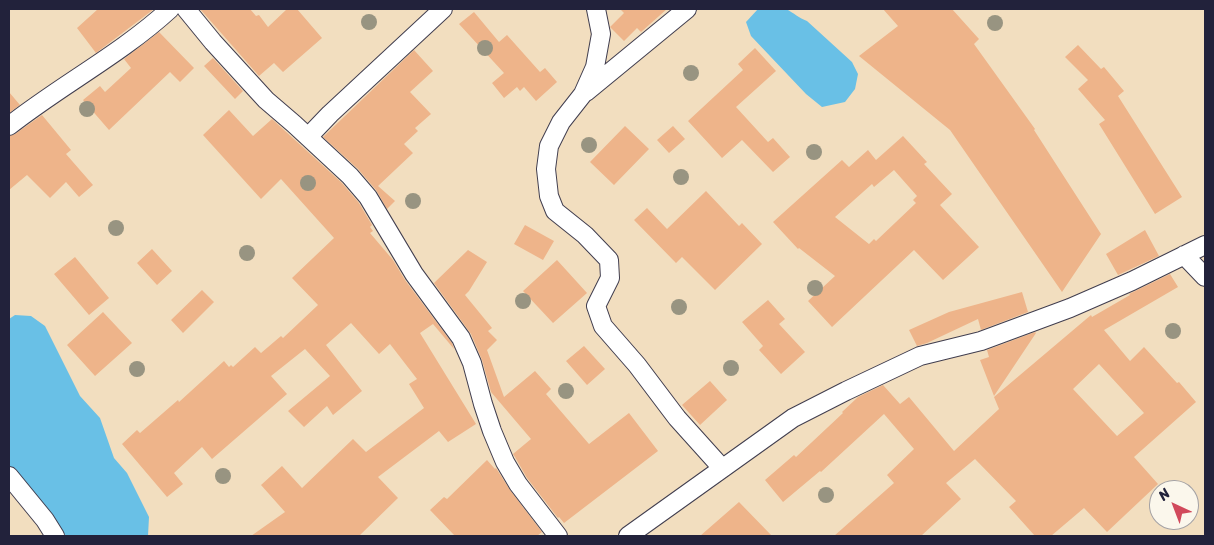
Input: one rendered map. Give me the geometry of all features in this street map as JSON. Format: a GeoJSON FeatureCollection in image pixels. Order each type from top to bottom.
{"type":"FeatureCollection","features":[{"type":"Feature","properties":{"kind":"street"},"geometry":{"type":"LineString","coordinates":[[9,126],[34,106],[99,64],[170,9]]}},
{"type":"Feature","properties":{"kind":"street"},"geometry":{"type":"LineString","coordinates":[[186,9],[213,42],[266,100],[350,176],[368,197],[414,274],[461,338],[472,363],[483,404],[505,462],[518,484],[558,536]]}},
{"type":"Feature","properties":{"kind":"street"},"geometry":{"type":"LineString","coordinates":[[308,137],[330,114],[443,9]]}},
{"type":"Feature","properties":{"kind":"street"},"geometry":{"type":"LineString","coordinates":[[583,94],[595,67],[602,34],[596,9]]}},
{"type":"Feature","properties":{"kind":"street"},"geometry":{"type":"LineString","coordinates":[[687,9],[583,94],[561,122],[549,146],[546,170],[548,196],[555,211],[585,236],[609,260],[610,278],[596,306],[603,326],[637,365],[677,418],[722,468]]}},
{"type":"Feature","properties":{"kind":"street"},"geometry":{"type":"LineString","coordinates":[[628,536],[793,418],[846,391],[920,356],[981,341],[1070,308],[1132,282],[1205,245]]}},
{"type":"Feature","properties":{"kind":"street"},"geometry":{"type":"LineString","coordinates":[[1184,255],[1205,277]]}},
{"type":"Feature","properties":{"kind":"street"},"geometry":{"type":"LineString","coordinates":[[9,476],[45,520],[55,536]]}},
{"type":"Feature","properties":{"kind":"water"},"geometry":{"type":"Polygon","coordinates":[[[758,9],[786,9],[807,21],[852,62],[858,74],[855,89],[845,102],[822,107],[806,94],[751,36],[746,22],[758,9]]]}},
{"type":"Feature","properties":{"kind":"water"},"geometry":{"type":"Polygon","coordinates":[[[15,315],[31,316],[45,326],[80,396],[100,418],[114,458],[127,473],[149,517],[148,536],[66,536],[9,466],[9,319],[15,315]]]}},
{"type":"Feature","properties":{"kind":"building"},"geometry":{"type":"Polygon","coordinates":[[[98,9],[154,9],[96,53],[77,28],[98,9]]]}},
{"type":"Feature","properties":{"kind":"building"},"geometry":{"type":"Polygon","coordinates":[[[200,9],[250,9],[256,16],[259,15],[268,27],[287,9],[297,9],[322,38],[283,72],[274,63],[259,76],[200,9]]]}},
{"type":"Feature","properties":{"kind":"building"},"geometry":{"type":"Polygon","coordinates":[[[620,9],[667,9],[641,32],[637,28],[624,41],[610,27],[624,13],[620,9]]]}},
{"type":"Feature","properties":{"kind":"building"},"geometry":{"type":"Polygon","coordinates":[[[883,9],[952,9],[979,39],[974,44],[1035,129],[1101,234],[1062,292],[950,130],[859,56],[898,26],[883,9]]]}},
{"type":"Feature","properties":{"kind":"building"},"geometry":{"type":"Polygon","coordinates":[[[474,12],[499,42],[507,35],[540,72],[545,68],[557,82],[536,101],[524,87],[520,91],[517,87],[504,98],[492,83],[504,73],[459,24],[474,12]]]}},
{"type":"Feature","properties":{"kind":"building"},"geometry":{"type":"Polygon","coordinates":[[[159,32],[194,68],[180,82],[170,72],[109,130],[83,100],[100,86],[105,92],[131,68],[124,59],[159,32]]]}},
{"type":"Feature","properties":{"kind":"building"},"geometry":{"type":"Polygon","coordinates":[[[1078,45],[1101,69],[1104,67],[1124,91],[1118,96],[1182,197],[1155,214],[1099,124],[1105,120],[1078,89],[1088,80],[1065,57],[1078,45]]]}},
{"type":"Feature","properties":{"kind":"building"},"geometry":{"type":"Polygon","coordinates":[[[755,48],[776,71],[736,107],[768,142],[773,138],[790,157],[773,172],[742,140],[722,158],[688,121],[743,70],[738,64],[755,48]]]}},
{"type":"Feature","properties":{"kind":"building"},"geometry":{"type":"Polygon","coordinates":[[[414,50],[433,71],[410,92],[431,114],[415,128],[418,131],[404,144],[413,153],[378,186],[395,201],[387,209],[376,190],[358,169],[323,137],[414,50]]]}},
{"type":"Feature","properties":{"kind":"building"},"geometry":{"type":"Polygon","coordinates":[[[213,58],[243,91],[235,99],[204,66],[213,58]]]}},
{"type":"Feature","properties":{"kind":"building"},"geometry":{"type":"Polygon","coordinates":[[[9,92],[20,105],[9,113],[9,92]]]}},
{"type":"Feature","properties":{"kind":"building"},"geometry":{"type":"Polygon","coordinates":[[[229,110],[253,136],[272,119],[342,183],[359,203],[372,225],[370,227],[373,231],[370,233],[393,260],[405,280],[452,343],[454,349],[433,324],[420,333],[476,424],[448,442],[439,431],[378,477],[398,498],[359,536],[251,536],[285,512],[261,485],[282,466],[302,488],[353,439],[366,452],[424,408],[409,384],[417,379],[390,344],[379,354],[351,323],[326,345],[362,391],[333,415],[327,406],[304,427],[288,411],[330,376],[305,349],[271,376],[287,394],[212,459],[202,447],[174,473],[183,484],[167,497],[122,444],[137,430],[140,433],[178,400],[179,402],[224,361],[229,367],[231,365],[233,367],[255,347],[261,353],[281,336],[283,338],[318,305],[292,278],[334,238],[281,179],[261,199],[203,135],[229,110]]]}},
{"type":"Feature","properties":{"kind":"building"},"geometry":{"type":"Polygon","coordinates":[[[42,115],[71,150],[66,154],[93,185],[79,197],[66,182],[50,198],[27,175],[9,190],[9,136],[15,134],[42,115]]]}},
{"type":"Feature","properties":{"kind":"building"},"geometry":{"type":"Polygon","coordinates":[[[625,126],[649,149],[614,185],[590,162],[625,126]]]}},
{"type":"Feature","properties":{"kind":"building"},"geometry":{"type":"Polygon","coordinates":[[[673,126],[685,139],[669,153],[657,140],[673,126]]]}},
{"type":"Feature","properties":{"kind":"building"},"geometry":{"type":"Polygon","coordinates":[[[903,136],[927,162],[924,164],[952,194],[940,205],[979,247],[943,280],[914,250],[832,327],[808,301],[835,276],[798,249],[773,222],[842,160],[849,167],[868,150],[876,160],[903,136]],[[894,170],[874,187],[872,184],[835,217],[869,244],[874,239],[876,241],[916,203],[913,200],[917,196],[894,170]]]}},
{"type":"Feature","properties":{"kind":"building"},"geometry":{"type":"Polygon","coordinates":[[[706,191],[739,226],[742,223],[762,244],[715,290],[682,257],[676,263],[634,220],[647,208],[667,229],[706,191]]]}},
{"type":"Feature","properties":{"kind":"building"},"geometry":{"type":"Polygon","coordinates":[[[525,225],[554,241],[543,260],[514,244],[525,225]]]}},
{"type":"Feature","properties":{"kind":"building"},"geometry":{"type":"Polygon","coordinates":[[[1145,230],[1159,256],[1118,275],[1106,254],[1145,230]]]}},
{"type":"Feature","properties":{"kind":"building"},"geometry":{"type":"Polygon","coordinates":[[[152,249],[172,271],[157,285],[137,263],[152,249]]]}},
{"type":"Feature","properties":{"kind":"building"},"geometry":{"type":"Polygon","coordinates":[[[468,250],[487,262],[465,295],[492,328],[488,331],[497,340],[487,350],[504,397],[535,371],[551,389],[546,394],[589,444],[629,413],[658,451],[564,523],[527,478],[513,454],[531,439],[491,392],[482,360],[471,334],[434,283],[468,250]]]}},
{"type":"Feature","properties":{"kind":"building"},"geometry":{"type":"Polygon","coordinates":[[[75,257],[109,298],[89,315],[54,274],[75,257]]]}},
{"type":"Feature","properties":{"kind":"building"},"geometry":{"type":"Polygon","coordinates":[[[557,260],[587,293],[553,323],[523,291],[557,260]]]}},
{"type":"Feature","properties":{"kind":"building"},"geometry":{"type":"Polygon","coordinates":[[[1170,274],[1178,287],[1104,330],[1130,361],[1144,347],[1196,402],[1134,457],[1154,480],[1149,480],[1149,492],[1107,532],[1084,508],[1051,536],[1035,536],[1009,507],[1016,501],[975,459],[946,483],[961,499],[921,536],[834,536],[894,483],[887,475],[914,449],[884,414],[821,472],[783,502],[765,480],[794,455],[796,457],[858,397],[883,385],[900,404],[909,397],[954,451],[999,409],[994,397],[1091,315],[1092,317],[1170,274]],[[1099,364],[1073,389],[1117,436],[1144,413],[1099,364]]]}},
{"type":"Feature","properties":{"kind":"building"},"geometry":{"type":"Polygon","coordinates":[[[202,290],[214,302],[183,333],[171,320],[202,290]]]}},
{"type":"Feature","properties":{"kind":"building"},"geometry":{"type":"Polygon","coordinates":[[[1022,292],[1028,312],[981,330],[978,319],[917,346],[909,330],[949,312],[1022,292]]]}},
{"type":"Feature","properties":{"kind":"building"},"geometry":{"type":"Polygon","coordinates":[[[768,300],[785,319],[779,324],[805,352],[781,374],[759,350],[763,346],[742,322],[768,300]]]}},
{"type":"Feature","properties":{"kind":"building"},"geometry":{"type":"Polygon","coordinates":[[[103,312],[132,343],[95,376],[67,345],[103,312]]]}},
{"type":"Feature","properties":{"kind":"building"},"geometry":{"type":"Polygon","coordinates":[[[1035,332],[994,396],[980,360],[989,357],[987,350],[1035,332]]]}},
{"type":"Feature","properties":{"kind":"building"},"geometry":{"type":"Polygon","coordinates":[[[584,346],[605,369],[587,385],[566,361],[584,346]]]}},
{"type":"Feature","properties":{"kind":"building"},"geometry":{"type":"Polygon","coordinates":[[[710,381],[727,400],[700,425],[682,405],[710,381]]]}},
{"type":"Feature","properties":{"kind":"building"},"geometry":{"type":"Polygon","coordinates":[[[487,460],[496,468],[542,532],[537,536],[455,536],[430,510],[444,497],[447,499],[487,460]]]}},
{"type":"Feature","properties":{"kind":"building"},"geometry":{"type":"Polygon","coordinates":[[[739,502],[772,536],[700,536],[739,502]]]}}]}
